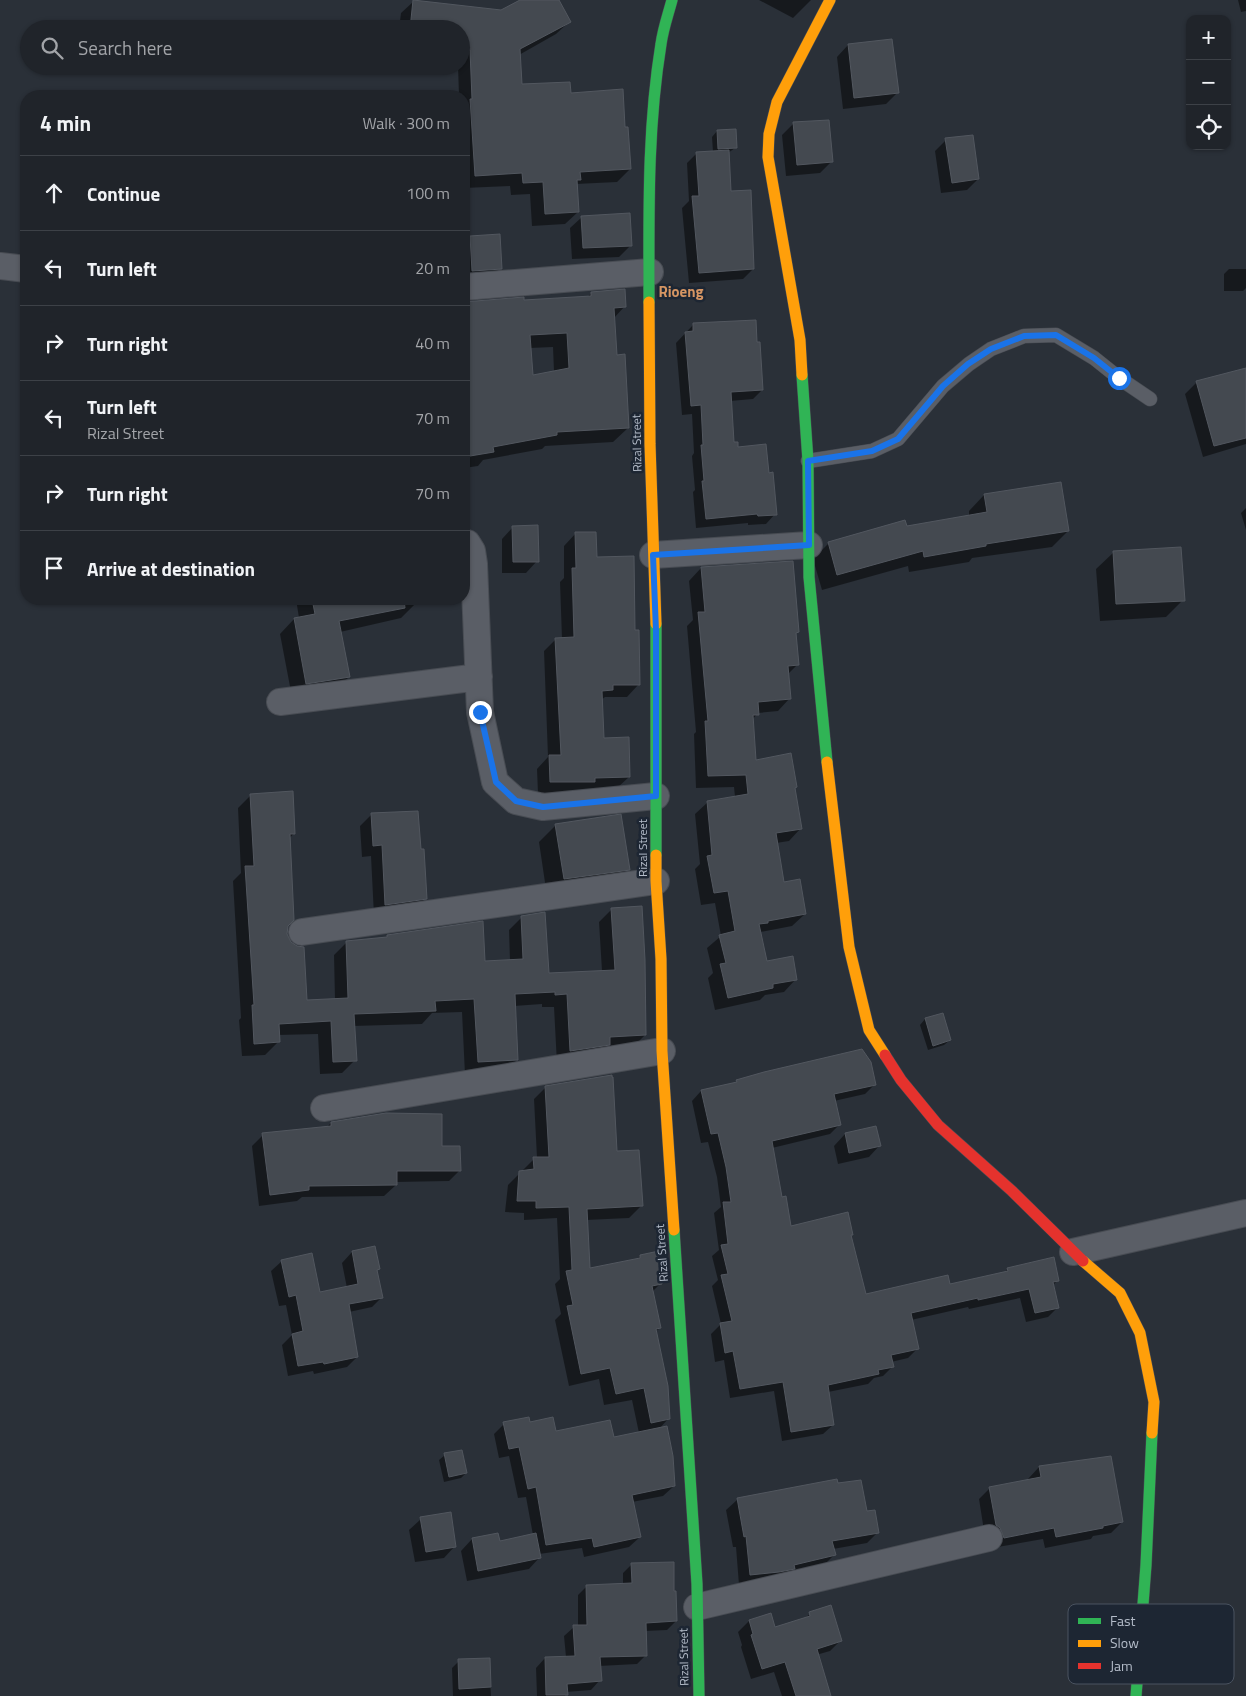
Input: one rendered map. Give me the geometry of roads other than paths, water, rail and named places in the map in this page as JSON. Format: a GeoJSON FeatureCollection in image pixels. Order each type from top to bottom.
{"type":"FeatureCollection","features":[{"type":"Feature","properties":{"kind":"street","name":"Rizal Street"},"geometry":{"type":"LineString","coordinates":[[672,0],[661,43],[653,111],[649,179],[650,444],[656,631],[656,881],[661,959],[662,1051],[688,1438],[697,1607],[699,1696]]}},
{"type":"Feature","properties":{"kind":"street"},"geometry":{"type":"LineString","coordinates":[[830,0],[776,102],[769,134],[768,157],[800,340],[808,461],[809,577],[828,774],[849,947],[869,1030],[900,1080],[938,1125],[1012,1191],[1073,1252],[1120,1293],[1140,1333],[1154,1402],[1143,1604]]}},
{"type":"Feature","properties":{"kind":"street"},"geometry":{"type":"LineString","coordinates":[[0,266],[20,268]]}},
{"type":"Feature","properties":{"kind":"street"},"geometry":{"type":"LineString","coordinates":[[470,287],[650,272]]}},
{"type":"Feature","properties":{"kind":"street"},"geometry":{"type":"LineString","coordinates":[[653,555],[809,545]]}},
{"type":"Feature","properties":{"kind":"street"},"geometry":{"type":"LineString","coordinates":[[470,548],[474,564],[480,712],[496,782],[516,801],[543,807],[656,796]]}},
{"type":"Feature","properties":{"kind":"street"},"geometry":{"type":"LineString","coordinates":[[280,702],[479,677]]}},
{"type":"Feature","properties":{"kind":"street"},"geometry":{"type":"LineString","coordinates":[[302,932],[656,881]]}},
{"type":"Feature","properties":{"kind":"street"},"geometry":{"type":"LineString","coordinates":[[324,1108],[662,1051]]}},
{"type":"Feature","properties":{"kind":"street"},"geometry":{"type":"LineString","coordinates":[[1073,1252],[1246,1213]]}},
{"type":"Feature","properties":{"kind":"street"},"geometry":{"type":"LineString","coordinates":[[697,1607],[988,1538]]}},
{"type":"Feature","properties":{"kind":"lane"},"geometry":{"type":"LineString","coordinates":[[808,461],[872,451],[898,439],[943,386],[968,364],[991,349],[1024,336],[1056,335],[1094,358],[1150,399]]}},
{"type":"Feature","properties":{"kind":"district","name":"Rioeng"},"geometry":{"type":"Point","coordinates":[681,292]}}]}
